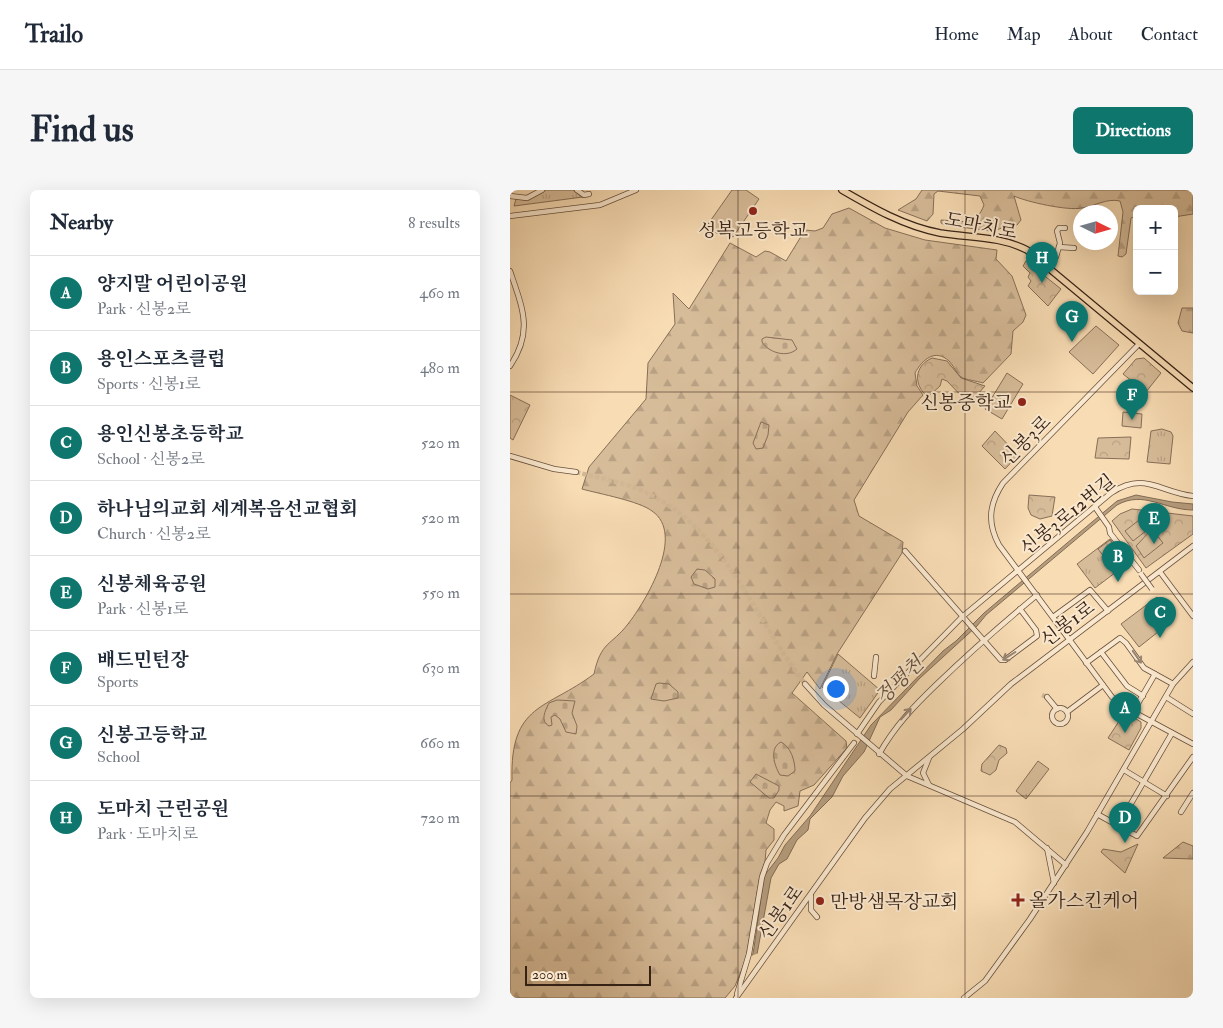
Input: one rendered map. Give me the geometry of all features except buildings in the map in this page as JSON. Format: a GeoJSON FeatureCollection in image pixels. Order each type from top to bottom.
{"type":"FeatureCollection","features":[{"type":"Feature","properties":{"kind":"main road","name":"도마치로"},"geometry":{"type":"LineString","coordinates":[[842,190],[886,215],[907,224],[939,233],[998,240],[1027,250],[1193,388]]}},
{"type":"Feature","properties":{"kind":"street"},"geometry":{"type":"LineString","coordinates":[[510,196],[527,198],[542,190]]}},
{"type":"Feature","properties":{"kind":"street"},"geometry":{"type":"LineString","coordinates":[[577,190],[584,195],[589,194]]}},
{"type":"Feature","properties":{"kind":"street"},"geometry":{"type":"LineString","coordinates":[[510,216],[600,205],[636,190]]}},
{"type":"Feature","properties":{"kind":"street"},"geometry":{"type":"LineString","coordinates":[[1056,257],[1059,248],[1057,231],[1060,228],[1065,228]]}},
{"type":"Feature","properties":{"kind":"street"},"geometry":{"type":"LineString","coordinates":[[1059,248],[1073,248]]}},
{"type":"Feature","properties":{"kind":"street"},"geometry":{"type":"LineString","coordinates":[[510,272],[523,307],[525,324],[521,346],[510,366]]}},
{"type":"Feature","properties":{"kind":"street","name":"신봉3로"},"geometry":{"type":"LineString","coordinates":[[1037,595],[999,545],[992,532],[990,516],[995,495],[1008,477],[1139,344]]}},
{"type":"Feature","properties":{"kind":"street"},"geometry":{"type":"LineString","coordinates":[[510,456],[554,469],[576,472]]}},
{"type":"Feature","properties":{"kind":"street","name":"신봉3로12번길"},"geometry":{"type":"LineString","coordinates":[[858,735],[879,702],[964,619],[1118,489],[1138,482],[1151,483],[1193,496]]}},
{"type":"Feature","properties":{"kind":"street"},"geometry":{"type":"LineString","coordinates":[[1096,509],[1109,527],[1110,533],[1152,589]]}},
{"type":"Feature","properties":{"kind":"street","name":"신봉1로"},"geometry":{"type":"LineString","coordinates":[[737,997],[865,818],[890,789],[963,728],[1011,684],[1193,546]]}},
{"type":"Feature","properties":{"kind":"street"},"geometry":{"type":"LineString","coordinates":[[904,551],[1003,661],[1035,638],[1036,630],[1020,609]]}},
{"type":"Feature","properties":{"kind":"street"},"geometry":{"type":"LineString","coordinates":[[1160,572],[1193,616]]}},
{"type":"Feature","properties":{"kind":"street"},"geometry":{"type":"LineString","coordinates":[[1053,617],[1090,590],[1108,611]]}},
{"type":"Feature","properties":{"kind":"street"},"geometry":{"type":"LineString","coordinates":[[879,754],[892,731],[911,708],[982,638],[1037,595],[1086,663],[1119,703],[1193,744]]}},
{"type":"Feature","properties":{"kind":"street"},"geometry":{"type":"LineString","coordinates":[[1086,663],[1116,640],[1124,639],[1144,668],[1174,684]]}},
{"type":"Feature","properties":{"kind":"street"},"geometry":{"type":"LineString","coordinates":[[1101,652],[1127,686],[1143,696]]}},
{"type":"Feature","properties":{"kind":"street"},"geometry":{"type":"LineString","coordinates":[[874,676],[876,657]]}},
{"type":"Feature","properties":{"kind":"street"},"geometry":{"type":"LineString","coordinates":[[964,998],[985,981],[1054,883],[1124,770],[1174,684],[1193,662]]}},
{"type":"Feature","properties":{"kind":"street"},"geometry":{"type":"LineString","coordinates":[[1133,712],[1155,674]]}},
{"type":"Feature","properties":{"kind":"street"},"geometry":{"type":"LineString","coordinates":[[805,684],[824,706],[907,776],[1015,822],[1066,865]]}},
{"type":"Feature","properties":{"kind":"street"},"geometry":{"type":"LineString","coordinates":[[1067,712],[1103,685]]}},
{"type":"Feature","properties":{"kind":"street"},"geometry":{"type":"LineString","coordinates":[[1046,697],[1057,709],[1063,709],[1067,712]]}},
{"type":"Feature","properties":{"kind":"street"},"geometry":{"type":"LineString","coordinates":[[1166,697],[1193,714]]}},
{"type":"Feature","properties":{"kind":"street"},"geometry":{"type":"LineString","coordinates":[[1057,709],[1052,716],[1058,724],[1067,720],[1067,712]]}},
{"type":"Feature","properties":{"kind":"street"},"geometry":{"type":"LineString","coordinates":[[1118,826],[1172,733]]}},
{"type":"Feature","properties":{"kind":"street"},"geometry":{"type":"LineString","coordinates":[[737,997],[749,954],[762,877],[767,863],[784,835],[854,743]]}},
{"type":"Feature","properties":{"kind":"street"},"geometry":{"type":"LineString","coordinates":[[929,757],[923,776],[930,786]]}},
{"type":"Feature","properties":{"kind":"street"},"geometry":{"type":"LineString","coordinates":[[1097,814],[1134,835],[1140,834],[1193,758]]}},
{"type":"Feature","properties":{"kind":"street"},"geometry":{"type":"LineString","coordinates":[[1124,770],[1167,796]]}},
{"type":"Feature","properties":{"kind":"street"},"geometry":{"type":"LineString","coordinates":[[1181,812],[1193,793]]}},
{"type":"Feature","properties":{"kind":"street"},"geometry":{"type":"LineString","coordinates":[[1047,848],[1054,883]]}},
{"type":"Feature","properties":{"kind":"street"},"geometry":{"type":"LineString","coordinates":[[811,895],[811,910],[816,917]]}},
{"type":"Feature","properties":{"kind":"green space"},"geometry":{"type":"Polygon","coordinates":[[[546,190],[573,190],[583,197],[514,206],[516,199],[526,200],[546,190]]]}},
{"type":"Feature","properties":{"kind":"green space"},"geometry":{"type":"Polygon","coordinates":[[[732,190],[746,190],[759,199],[733,237],[722,230],[720,235],[706,227],[732,190]]]}},
{"type":"Feature","properties":{"kind":"green space"},"geometry":{"type":"Polygon","coordinates":[[[922,190],[1193,190],[1193,214],[1178,216],[1178,205],[1133,205],[1133,217],[1131,218],[1126,254],[1122,257],[1118,256],[1123,212],[1120,201],[1106,201],[1093,205],[1073,205],[1073,209],[1038,203],[1014,196],[1021,220],[1017,225],[991,231],[941,223],[941,220],[967,221],[977,217],[984,205],[980,196],[938,191],[934,194],[933,214],[927,221],[898,210],[916,199],[922,190]]]}},
{"type":"Feature","properties":{"kind":"green space"},"geometry":{"type":"Polygon","coordinates":[[[849,208],[885,228],[925,240],[997,250],[996,259],[1012,276],[1026,315],[1023,322],[1013,331],[1011,354],[983,383],[961,377],[944,357],[929,357],[921,364],[915,373],[917,386],[923,395],[908,412],[854,500],[859,516],[903,542],[902,553],[837,654],[820,689],[807,672],[792,693],[846,741],[847,748],[814,785],[800,791],[798,806],[784,811],[784,806],[776,802],[770,810],[766,823],[774,829],[774,840],[766,850],[746,959],[735,986],[725,998],[510,998],[510,783],[512,780],[513,755],[517,736],[524,722],[534,712],[594,674],[603,649],[628,624],[644,600],[660,568],[664,551],[665,535],[661,522],[652,511],[629,501],[582,489],[589,467],[646,399],[648,363],[675,324],[673,293],[689,309],[730,243],[756,257],[765,251],[786,261],[805,230],[815,231],[823,228],[832,214],[849,208]]]}},
{"type":"Feature","properties":{"kind":"green space"},"geometry":{"type":"Polygon","coordinates":[[[1026,261],[1061,289],[1048,306],[1028,286],[1031,281],[1028,277],[1030,273],[1023,266],[1026,261]]]}},
{"type":"Feature","properties":{"kind":"green space"},"geometry":{"type":"Polygon","coordinates":[[[1182,308],[1193,308],[1193,333],[1182,331],[1178,323],[1182,308]]]}},
{"type":"Feature","properties":{"kind":"green space"},"geometry":{"type":"Polygon","coordinates":[[[1096,326],[1119,345],[1093,374],[1069,352],[1096,326]]]}},
{"type":"Feature","properties":{"kind":"green space"},"geometry":{"type":"Polygon","coordinates":[[[766,337],[792,340],[797,349],[793,352],[778,353],[769,349],[762,342],[762,339],[766,337]]]}},
{"type":"Feature","properties":{"kind":"green space"},"geometry":{"type":"Polygon","coordinates":[[[932,358],[947,361],[961,378],[985,386],[969,404],[947,381],[942,379],[940,386],[928,397],[920,387],[918,376],[922,366],[932,358]]]}},
{"type":"Feature","properties":{"kind":"green space"},"geometry":{"type":"Polygon","coordinates":[[[1144,358],[1161,373],[1146,392],[1123,374],[1136,359],[1144,358]]]}},
{"type":"Feature","properties":{"kind":"green space"},"geometry":{"type":"Polygon","coordinates":[[[1007,373],[1023,384],[1002,419],[985,409],[1007,373]]]}},
{"type":"Feature","properties":{"kind":"green space"},"geometry":{"type":"Polygon","coordinates":[[[510,395],[530,405],[513,440],[510,438],[510,395]]]}},
{"type":"Feature","properties":{"kind":"green space"},"geometry":{"type":"Polygon","coordinates":[[[1123,412],[1142,414],[1141,428],[1122,426],[1123,412]]]}},
{"type":"Feature","properties":{"kind":"green space"},"geometry":{"type":"Polygon","coordinates":[[[761,422],[769,425],[768,435],[763,448],[756,449],[753,443],[761,422]]]}},
{"type":"Feature","properties":{"kind":"green space"},"geometry":{"type":"Polygon","coordinates":[[[1162,429],[1171,432],[1173,436],[1170,464],[1147,462],[1151,431],[1162,429]]]}},
{"type":"Feature","properties":{"kind":"green space"},"geometry":{"type":"Polygon","coordinates":[[[995,431],[1018,455],[1005,469],[982,446],[995,431]]]}},
{"type":"Feature","properties":{"kind":"green space"},"geometry":{"type":"Polygon","coordinates":[[[1131,437],[1129,459],[1095,458],[1098,438],[1131,437]]]}},
{"type":"Feature","properties":{"kind":"green space"},"geometry":{"type":"Polygon","coordinates":[[[1029,495],[1055,497],[1052,516],[1040,519],[1031,515],[1028,508],[1029,495]]]}},
{"type":"Feature","properties":{"kind":"green space"},"geometry":{"type":"Polygon","coordinates":[[[1132,509],[1193,516],[1193,534],[1146,568],[1112,521],[1120,514],[1132,509]]]}},
{"type":"Feature","properties":{"kind":"green space"},"geometry":{"type":"Polygon","coordinates":[[[1143,517],[1151,527],[1133,541],[1125,531],[1143,517]]]}},
{"type":"Feature","properties":{"kind":"green space"},"geometry":{"type":"Polygon","coordinates":[[[1152,529],[1163,543],[1144,558],[1136,546],[1152,529]]]}},
{"type":"Feature","properties":{"kind":"green space"},"geometry":{"type":"Polygon","coordinates":[[[1110,539],[1128,563],[1095,588],[1077,564],[1110,539]]]}},
{"type":"Feature","properties":{"kind":"green space"},"geometry":{"type":"Polygon","coordinates":[[[1110,540],[1120,554],[1109,563],[1098,549],[1110,540]]]}},
{"type":"Feature","properties":{"kind":"green space"},"geometry":{"type":"Polygon","coordinates":[[[697,569],[705,570],[715,579],[715,587],[708,589],[694,584],[691,577],[697,569]]]}},
{"type":"Feature","properties":{"kind":"green space"},"geometry":{"type":"Polygon","coordinates":[[[1157,597],[1172,621],[1139,647],[1121,624],[1157,597]]]}},
{"type":"Feature","properties":{"kind":"green space"},"geometry":{"type":"Polygon","coordinates":[[[838,654],[880,690],[860,718],[822,687],[838,654]]]}},
{"type":"Feature","properties":{"kind":"green space"},"geometry":{"type":"Polygon","coordinates":[[[656,684],[669,684],[678,692],[678,698],[664,701],[651,699],[656,684]]]}},
{"type":"Feature","properties":{"kind":"green space"},"geometry":{"type":"Polygon","coordinates":[[[557,700],[575,701],[572,713],[577,726],[576,734],[566,732],[560,719],[555,715],[551,717],[552,725],[546,724],[544,719],[545,712],[549,703],[557,700]]]}},
{"type":"Feature","properties":{"kind":"green space"},"geometry":{"type":"Polygon","coordinates":[[[1125,712],[1141,722],[1141,728],[1129,750],[1108,738],[1125,712]]]}},
{"type":"Feature","properties":{"kind":"green space"},"geometry":{"type":"Polygon","coordinates":[[[781,742],[790,751],[794,763],[795,771],[788,776],[780,775],[775,762],[775,748],[781,742]]]}},
{"type":"Feature","properties":{"kind":"green space"},"geometry":{"type":"Polygon","coordinates":[[[999,745],[1006,748],[1007,753],[999,760],[996,770],[990,775],[981,771],[982,764],[999,745]]]}},
{"type":"Feature","properties":{"kind":"green space"},"geometry":{"type":"Polygon","coordinates":[[[1038,761],[1049,769],[1026,799],[1016,791],[1038,761]]]}},
{"type":"Feature","properties":{"kind":"green space"},"geometry":{"type":"Polygon","coordinates":[[[756,774],[779,786],[779,790],[774,798],[769,798],[750,782],[756,774]]]}},
{"type":"Feature","properties":{"kind":"green space"},"geometry":{"type":"Polygon","coordinates":[[[1183,842],[1193,846],[1193,859],[1163,858],[1183,842]]]}},
{"type":"Feature","properties":{"kind":"green space"},"geometry":{"type":"Polygon","coordinates":[[[1138,844],[1125,873],[1101,852],[1103,849],[1121,852],[1138,844]]]}},
{"type":"Feature","properties":{"kind":"shaded area","name":"정평천"},"geometry":{"type":"Polygon","coordinates":[[[1136,495],[1193,504],[1193,510],[1136,499],[1117,505],[986,615],[977,626],[920,678],[891,710],[880,717],[864,752],[843,776],[832,797],[810,819],[808,830],[797,840],[787,859],[779,864],[771,878],[749,998],[744,998],[754,948],[764,876],[785,845],[810,816],[871,725],[943,651],[956,641],[984,613],[1117,501],[1136,495]]]}},
{"type":"Feature","properties":{"kind":"pier"},"geometry":{"type":"Polygon","coordinates":[[[759,953],[751,998],[741,998],[751,956],[759,953]]]}},
{"type":"Feature","properties":{"kind":"tunnel"},"geometry":{"type":"LineString","coordinates":[[576,472],[625,485],[653,496],[679,513],[702,533],[739,581],[787,659],[805,684]]}},
{"type":"Feature","properties":{"kind":"tunnel"},"geometry":{"type":"LineString","coordinates":[[1042,695],[1047,697]]}},
{"type":"Feature","properties":{"kind":"place","name":"성복고등학교"},"geometry":{"type":"Point","coordinates":[753,211]}},
{"type":"Feature","properties":{"kind":"place","name":"도마치 근린공원"},"geometry":{"type":"Point","coordinates":[1042,283]}},
{"type":"Feature","properties":{"kind":"place","name":"신봉고등학교"},"geometry":{"type":"Point","coordinates":[1072,342]}},
{"type":"Feature","properties":{"kind":"place","name":"신봉중학교"},"geometry":{"type":"Point","coordinates":[1022,402]}},
{"type":"Feature","properties":{"kind":"place","name":"배드민턴장"},"geometry":{"type":"Point","coordinates":[1132,420]}},
{"type":"Feature","properties":{"kind":"place","name":"신봉체육공원"},"geometry":{"type":"Point","coordinates":[1154,544]}},
{"type":"Feature","properties":{"kind":"place","name":"용인스포츠클럽"},"geometry":{"type":"Point","coordinates":[1118,582]}},
{"type":"Feature","properties":{"kind":"place","name":"용인신봉초등학교"},"geometry":{"type":"Point","coordinates":[1160,638]}},
{"type":"Feature","properties":{"kind":"place","name":"양지말 어린이공원"},"geometry":{"type":"Point","coordinates":[1125,733]}},
{"type":"Feature","properties":{"kind":"place","name":"하나님의교회 세계복음선교협회"},"geometry":{"type":"Point","coordinates":[1125,843]}},
{"type":"Feature","properties":{"kind":"place","name":"올가스킨케어"},"geometry":{"type":"Point","coordinates":[1018,900]}},
{"type":"Feature","properties":{"kind":"place","name":"만방샘목장교회"},"geometry":{"type":"Point","coordinates":[820,901]}}]}
